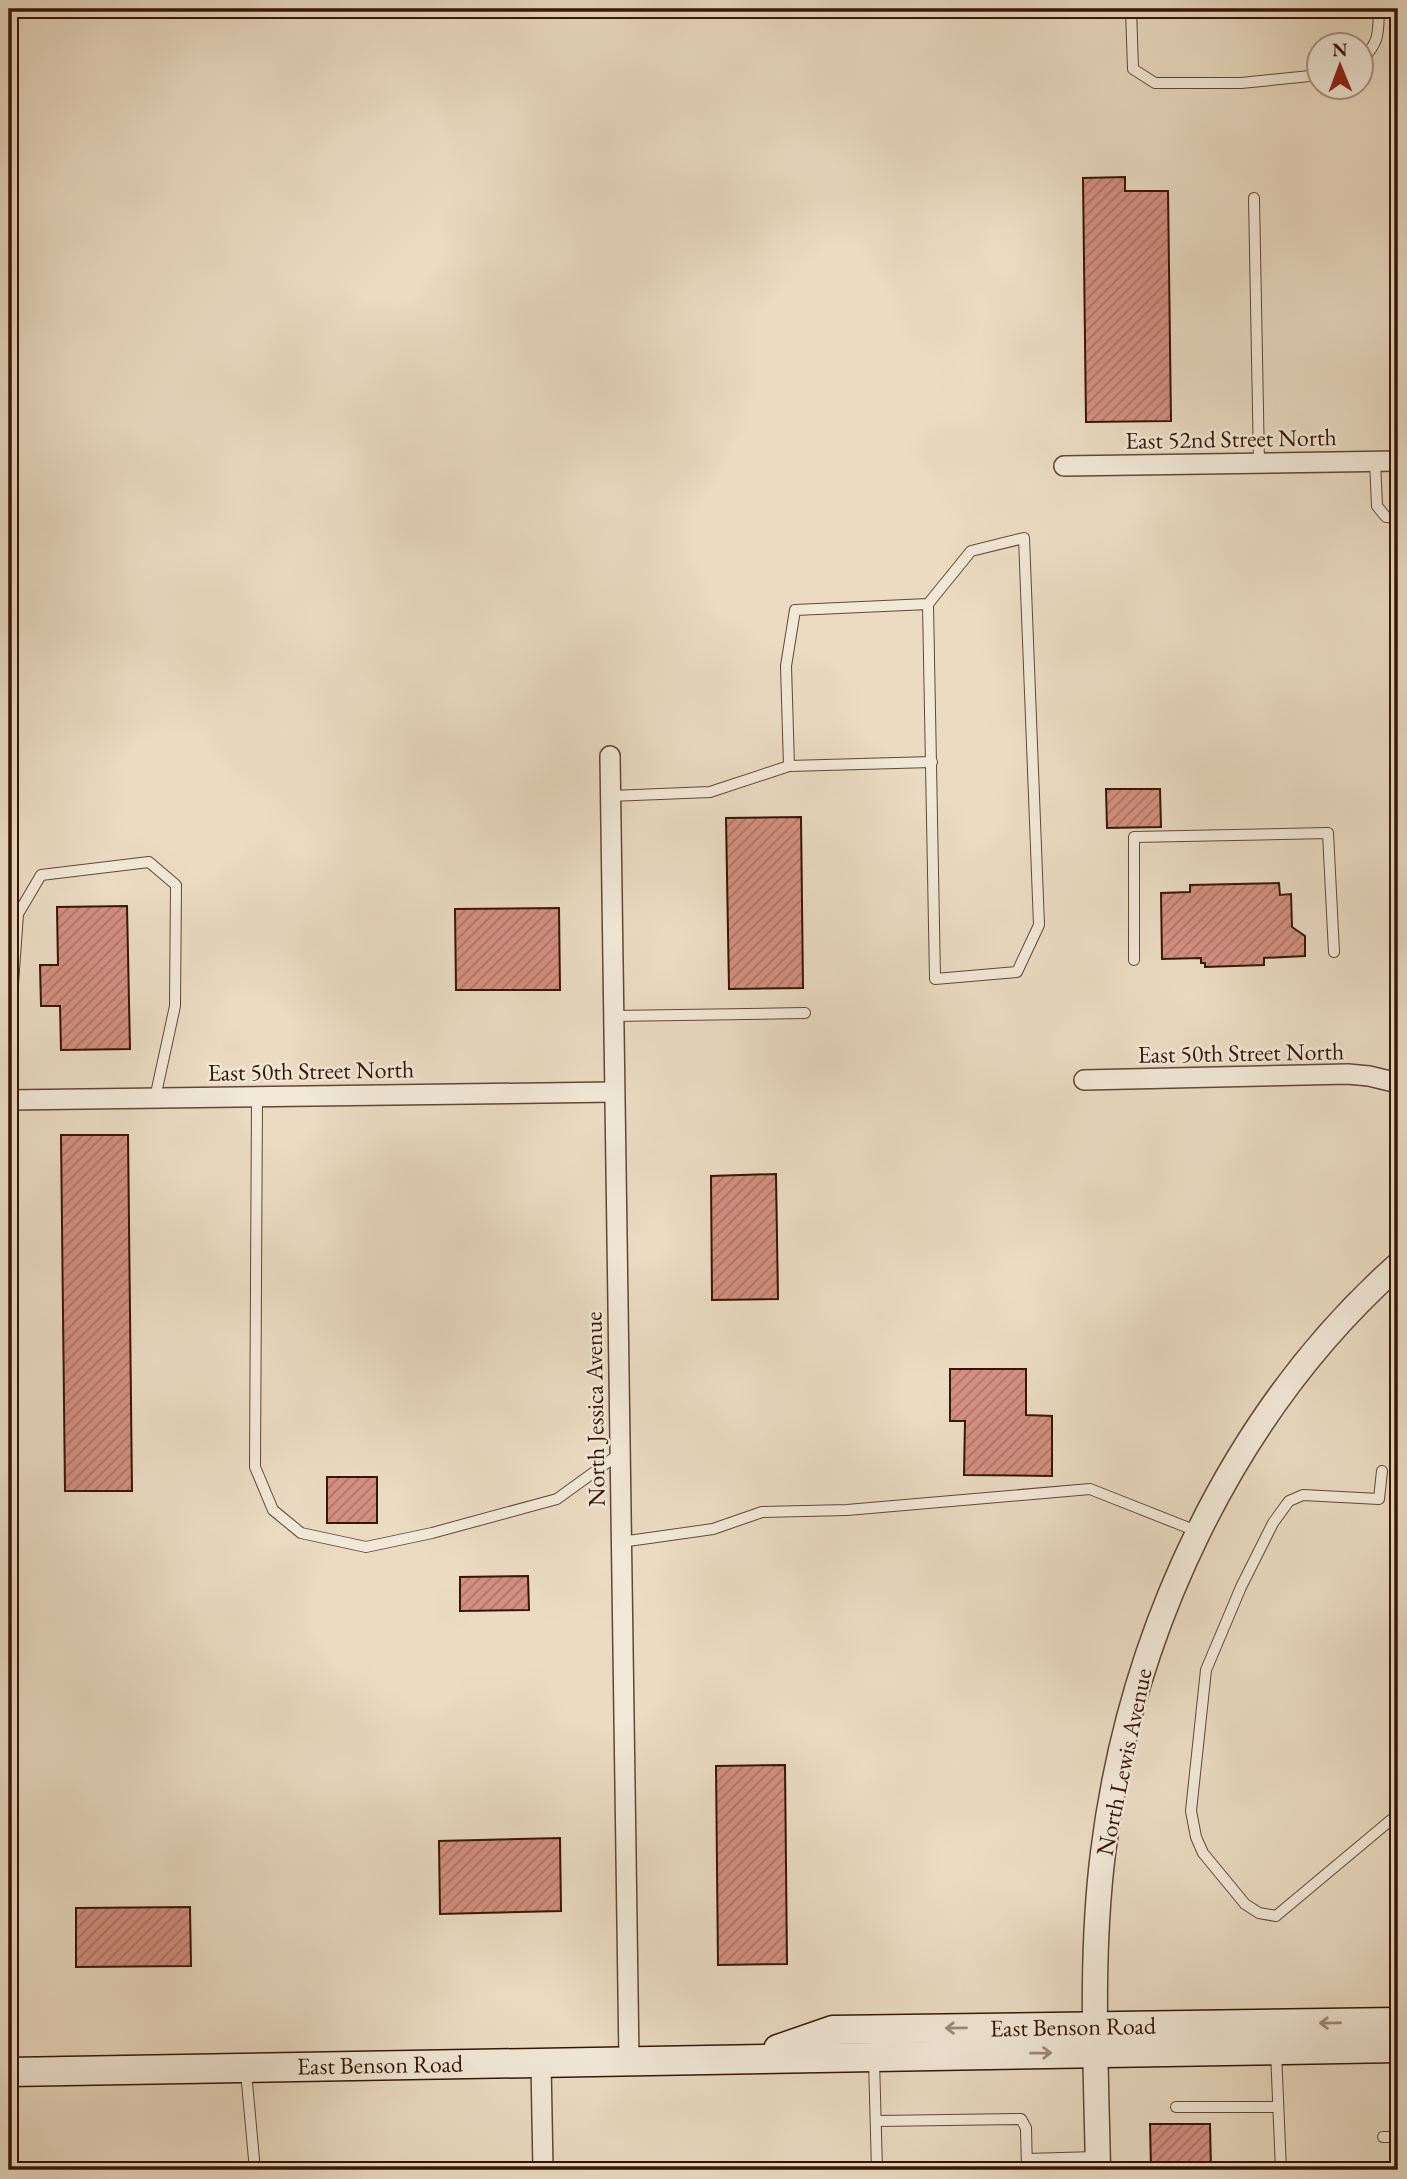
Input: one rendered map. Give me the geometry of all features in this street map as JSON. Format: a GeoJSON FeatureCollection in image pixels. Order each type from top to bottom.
{"type":"FeatureCollection","features":[{"type":"Feature","properties":{"kind":"main road","name":"East Benson Road"},"geometry":{"type":"LineString","coordinates":[[9,2072],[874,2056],[1096,2039],[1398,2022]]}},
{"type":"Feature","properties":{"kind":"main road","name":"East Benson Road"},"geometry":{"type":"LineString","coordinates":[[752,2058],[833,2030],[1096,2039],[1276,2050],[1398,2048]]}},
{"type":"Feature","properties":{"kind":"street","name":"East 52nd Street North"},"geometry":{"type":"LineString","coordinates":[[1064,466],[1398,461]]}},
{"type":"Feature","properties":{"kind":"street","name":"North Jessica Avenue"},"geometry":{"type":"LineString","coordinates":[[610,756],[629,2060]]}},
{"type":"Feature","properties":{"kind":"street","name":"East 50th Street North"},"geometry":{"type":"LineString","coordinates":[[1084,1080],[1348,1074],[1398,1083]]}},
{"type":"Feature","properties":{"kind":"street","name":"East 50th Street North"},"geometry":{"type":"LineString","coordinates":[[9,1100],[614,1092]]}},
{"type":"Feature","properties":{"kind":"street","name":"North Lewis Avenue"},"geometry":{"type":"LineString","coordinates":[[1098,2164],[1096,1966],[1100,1888],[1117,1767],[1138,1679],[1167,1600],[1199,1532],[1249,1443],[1282,1396],[1343,1320],[1398,1265]]}},
{"type":"Feature","properties":{"kind":"street"},"geometry":{"type":"LineString","coordinates":[[541,2063],[543,2170]]}},
{"type":"Feature","properties":{"kind":"lane"},"geometry":{"type":"LineString","coordinates":[[1131,9],[1133,69],[1155,83],[1241,83],[1306,76]]}},
{"type":"Feature","properties":{"kind":"lane"},"geometry":{"type":"LineString","coordinates":[[1376,42],[1379,9]]}},
{"type":"Feature","properties":{"kind":"lane"},"geometry":{"type":"LineString","coordinates":[[1254,198],[1259,463]]}},
{"type":"Feature","properties":{"kind":"lane"},"geometry":{"type":"LineString","coordinates":[[1375,461],[1377,506],[1386,517],[1398,518]]}},
{"type":"Feature","properties":{"kind":"lane"},"geometry":{"type":"LineString","coordinates":[[1024,538],[1039,925],[1017,972],[935,979],[928,604],[971,551],[1024,538]]}},
{"type":"Feature","properties":{"kind":"lane"},"geometry":{"type":"LineString","coordinates":[[789,766],[786,666],[795,610],[928,604]]}},
{"type":"Feature","properties":{"kind":"lane"},"geometry":{"type":"LineString","coordinates":[[610,796],[710,792],[789,766],[932,762]]}},
{"type":"Feature","properties":{"kind":"lane"},"geometry":{"type":"LineString","coordinates":[[1134,960],[1134,837],[1328,833],[1334,952]]}},
{"type":"Feature","properties":{"kind":"lane"},"geometry":{"type":"LineString","coordinates":[[9,1015],[18,914],[41,875],[149,862],[176,885],[175,1006],[155,1098]]}},
{"type":"Feature","properties":{"kind":"lane"},"geometry":{"type":"LineString","coordinates":[[613,1016],[805,1013]]}},
{"type":"Feature","properties":{"kind":"lane"},"geometry":{"type":"LineString","coordinates":[[257,1097],[255,1467],[273,1510],[301,1533],[366,1548],[557,1499],[620,1453]]}},
{"type":"Feature","properties":{"kind":"lane"},"geometry":{"type":"LineString","coordinates":[[1382,1471],[1379,1499],[1303,1495],[1289,1502],[1273,1523],[1241,1587],[1206,1670],[1191,1811],[1196,1837],[1203,1853],[1245,1904],[1259,1913],[1276,1916],[1398,1814]]}},
{"type":"Feature","properties":{"kind":"lane"},"geometry":{"type":"LineString","coordinates":[[621,1542],[713,1529],[762,1512],[847,1510],[1090,1489],[1199,1532]]}},
{"type":"Feature","properties":{"kind":"lane"},"geometry":{"type":"LineString","coordinates":[[1276,2050],[1281,2170]]}},
{"type":"Feature","properties":{"kind":"lane"},"geometry":{"type":"LineString","coordinates":[[874,2056],[877,2170]]}},
{"type":"Feature","properties":{"kind":"lane"},"geometry":{"type":"LineString","coordinates":[[245,2068],[255,2170]]}},
{"type":"Feature","properties":{"kind":"lane"},"geometry":{"type":"LineString","coordinates":[[1176,2107],[1278,2107]]}},
{"type":"Feature","properties":{"kind":"lane"},"geometry":{"type":"LineString","coordinates":[[876,2121],[1021,2119],[1026,2128],[1027,2165],[1098,2164]]}},
{"type":"Feature","properties":{"kind":"lane"},"geometry":{"type":"LineString","coordinates":[[1382,2137],[1398,2137]]}},
{"type":"Feature","properties":{"kind":"building"},"geometry":{"type":"Polygon","coordinates":[[[1125,177],[1125,191],[1168,191],[1171,421],[1086,422],[1083,178],[1125,177]]]}},
{"type":"Feature","properties":{"kind":"building"},"geometry":{"type":"Polygon","coordinates":[[[1106,789],[1160,789],[1161,827],[1107,828],[1106,789]]]}},
{"type":"Feature","properties":{"kind":"building"},"geometry":{"type":"Polygon","coordinates":[[[801,817],[803,988],[729,989],[726,818],[801,817]]]}},
{"type":"Feature","properties":{"kind":"building"},"geometry":{"type":"Polygon","coordinates":[[[1279,883],[1280,895],[1291,894],[1292,927],[1305,936],[1305,956],[1264,958],[1264,965],[1205,967],[1201,958],[1162,959],[1161,893],[1190,892],[1190,885],[1279,883]]]}},
{"type":"Feature","properties":{"kind":"building"},"geometry":{"type":"Polygon","coordinates":[[[127,906],[130,1049],[61,1050],[60,1006],[41,1006],[40,965],[58,965],[57,907],[127,906]]]}},
{"type":"Feature","properties":{"kind":"building"},"geometry":{"type":"Polygon","coordinates":[[[559,908],[560,990],[456,990],[455,909],[559,908]]]}},
{"type":"Feature","properties":{"kind":"building"},"geometry":{"type":"Polygon","coordinates":[[[61,1135],[128,1135],[132,1491],[65,1491],[61,1135]]]}},
{"type":"Feature","properties":{"kind":"building"},"geometry":{"type":"Polygon","coordinates":[[[776,1174],[778,1299],[712,1300],[711,1176],[776,1174]]]}},
{"type":"Feature","properties":{"kind":"building"},"geometry":{"type":"Polygon","coordinates":[[[950,1369],[1026,1369],[1026,1415],[1052,1416],[1052,1476],[964,1475],[965,1421],[950,1421],[950,1369]]]}},
{"type":"Feature","properties":{"kind":"building"},"geometry":{"type":"Polygon","coordinates":[[[327,1477],[377,1477],[377,1523],[327,1523],[327,1477]]]}},
{"type":"Feature","properties":{"kind":"building"},"geometry":{"type":"Polygon","coordinates":[[[528,1576],[529,1610],[460,1611],[460,1577],[528,1576]]]}},
{"type":"Feature","properties":{"kind":"building"},"geometry":{"type":"Polygon","coordinates":[[[785,1765],[787,1964],[718,1965],[716,1766],[785,1765]]]}},
{"type":"Feature","properties":{"kind":"building"},"geometry":{"type":"Polygon","coordinates":[[[560,1838],[561,1911],[440,1914],[439,1841],[560,1838]]]}},
{"type":"Feature","properties":{"kind":"building"},"geometry":{"type":"Polygon","coordinates":[[[190,1907],[191,1966],[76,1967],[76,1908],[190,1907]]]}},
{"type":"Feature","properties":{"kind":"building"},"geometry":{"type":"Polygon","coordinates":[[[1150,2124],[1210,2124],[1211,2170],[1151,2170],[1150,2124]]]}}]}
